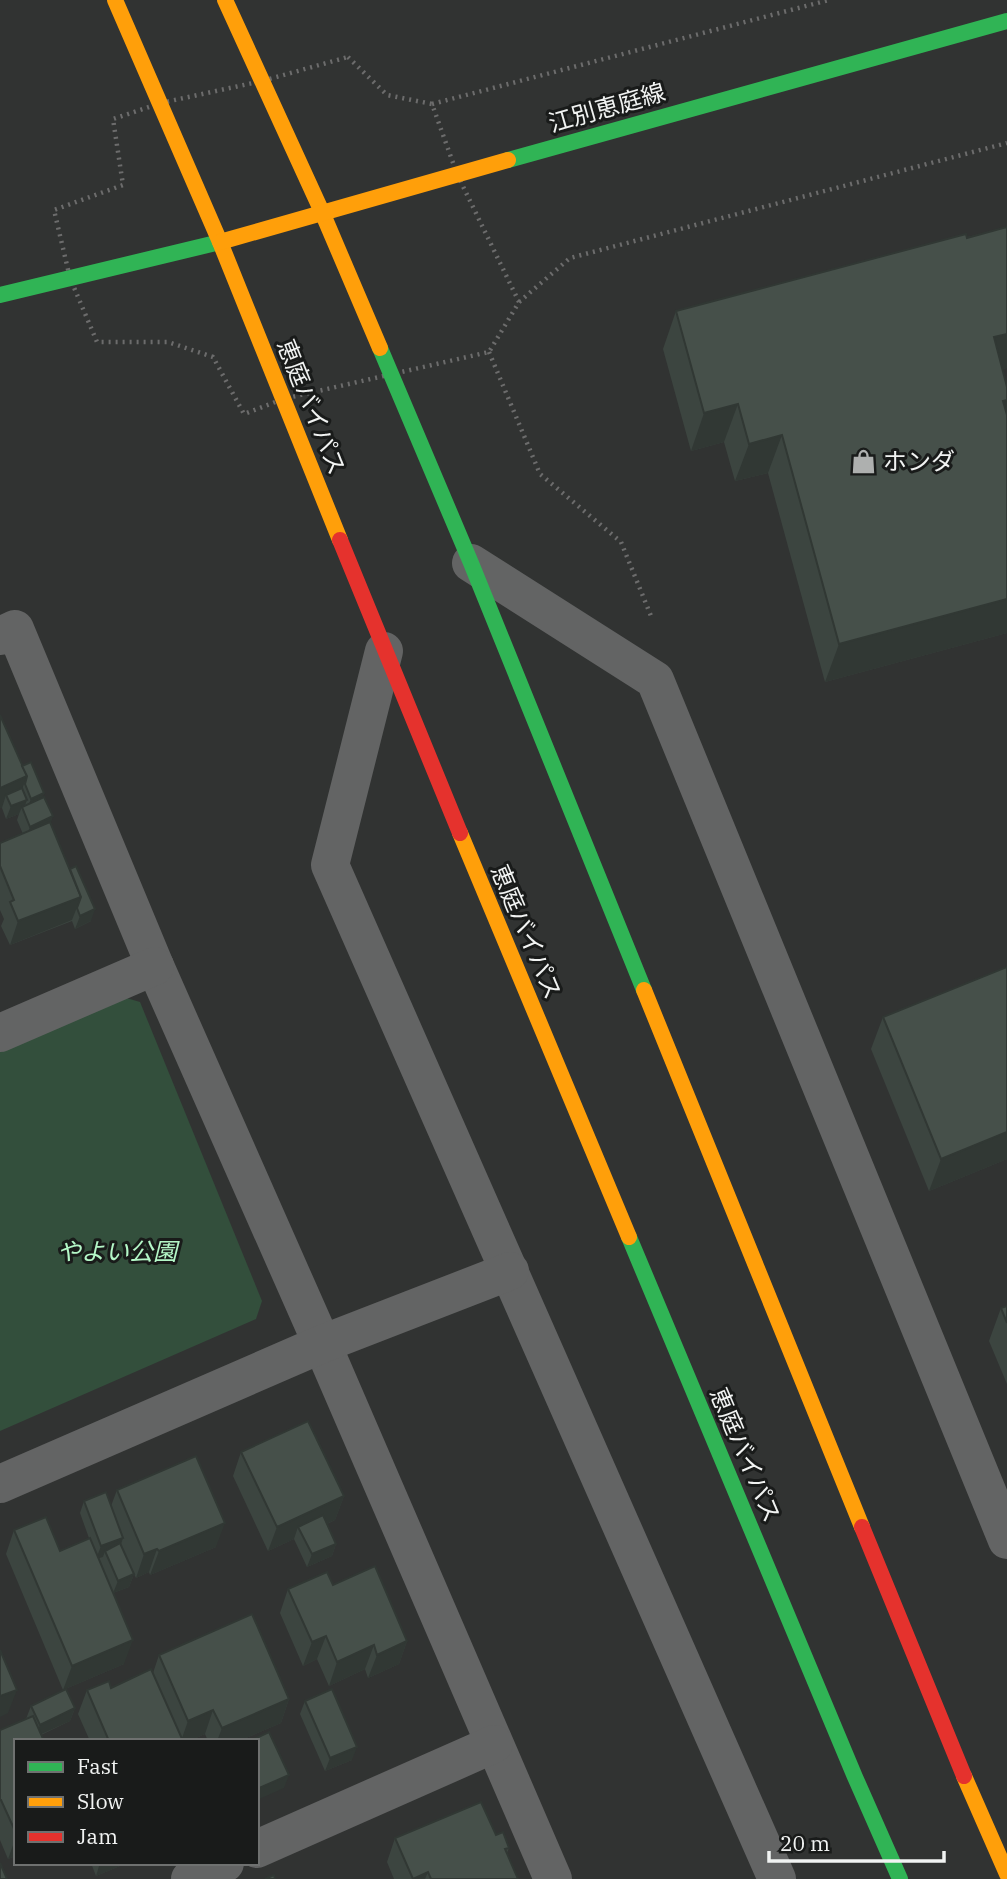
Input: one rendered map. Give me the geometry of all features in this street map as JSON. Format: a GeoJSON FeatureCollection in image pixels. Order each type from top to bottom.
{"type":"FeatureCollection","features":[{"type":"Feature","properties":{"kind":"main road","name":"恵庭バイパス"},"geometry":{"type":"LineString","coordinates":[[115,0],[220,242],[384,652],[900,1879]]}},
{"type":"Feature","properties":{"kind":"main road"},"geometry":{"type":"LineString","coordinates":[[225,0],[322,212],[471,563],[946,1734],[1007,1874]]}},
{"type":"Feature","properties":{"kind":"main road","name":"江別恵庭線"},"geometry":{"type":"LineString","coordinates":[[0,295],[220,242],[1007,21]]}},
{"type":"Feature","properties":{"kind":"street"},"geometry":{"type":"LineString","coordinates":[[471,563],[655,680],[1007,1540]]}},
{"type":"Feature","properties":{"kind":"street"},"geometry":{"type":"LineString","coordinates":[[0,636],[15,629],[155,966],[553,1879]]}},
{"type":"Feature","properties":{"kind":"street"},"geometry":{"type":"LineString","coordinates":[[384,652],[330,865],[777,1879]]}},
{"type":"Feature","properties":{"kind":"street"},"geometry":{"type":"LineString","coordinates":[[0,1033],[155,966]]}},
{"type":"Feature","properties":{"kind":"street"},"geometry":{"type":"LineString","coordinates":[[0,1484],[322,1344],[510,1271]]}},
{"type":"Feature","properties":{"kind":"street"},"geometry":{"type":"LineString","coordinates":[[259,1848],[494,1744]]}},
{"type":"Feature","properties":{"kind":"street"},"geometry":{"type":"LineString","coordinates":[[190,1879],[221,1865]]}},
{"type":"Feature","properties":{"kind":"path"},"geometry":{"type":"LineString","coordinates":[[432,104],[829,0]]}},
{"type":"Feature","properties":{"kind":"path"},"geometry":{"type":"LineString","coordinates":[[519,302],[570,258],[1007,143]]}},
{"type":"Feature","properties":{"kind":"green space","name":"やよい公園"},"geometry":{"type":"Polygon","coordinates":[[[123,997],[140,1002],[262,1301],[256,1319],[0,1431],[0,1052],[123,997]]]}},
{"type":"Feature","properties":{"kind":"building","name":"ホンダ"},"geometry":{"type":"Polygon","coordinates":[[[1007,227],[1007,334],[994,337],[1007,387],[1007,400],[1003,401],[1007,415],[1007,599],[839,644],[782,435],[749,444],[738,404],[704,413],[676,311],[966,234],[967,238],[1007,227]]]}},
{"type":"Feature","properties":{"kind":"building"},"geometry":{"type":"Polygon","coordinates":[[[0,715],[27,776],[0,788],[0,715]]]}},
{"type":"Feature","properties":{"kind":"building"},"geometry":{"type":"Polygon","coordinates":[[[31,762],[44,793],[31,799],[25,784],[27,776],[22,766],[31,762]]]}},
{"type":"Feature","properties":{"kind":"building"},"geometry":{"type":"Polygon","coordinates":[[[22,788],[27,800],[11,806],[6,795],[22,788]]]}},
{"type":"Feature","properties":{"kind":"building"},"geometry":{"type":"Polygon","coordinates":[[[44,797],[53,816],[30,827],[22,807],[44,797]]]}},
{"type":"Feature","properties":{"kind":"building"},"geometry":{"type":"Polygon","coordinates":[[[50,822],[81,897],[18,921],[10,902],[14,900],[0,866],[0,843],[50,822]]]}},
{"type":"Feature","properties":{"kind":"building"},"geometry":{"type":"Polygon","coordinates":[[[76,866],[95,909],[80,916],[77,908],[81,897],[70,869],[76,866]]]}},
{"type":"Feature","properties":{"kind":"building"},"geometry":{"type":"Polygon","coordinates":[[[1007,967],[1007,1132],[941,1159],[883,1017],[1007,967]]]}},
{"type":"Feature","properties":{"kind":"building"},"geometry":{"type":"Polygon","coordinates":[[[1007,1306],[1007,1323],[1001,1308],[1007,1306]]]}},
{"type":"Feature","properties":{"kind":"building"},"geometry":{"type":"Polygon","coordinates":[[[308,1421],[344,1496],[277,1527],[241,1452],[308,1421]]]}},
{"type":"Feature","properties":{"kind":"building"},"geometry":{"type":"Polygon","coordinates":[[[196,1456],[225,1523],[159,1551],[157,1549],[144,1554],[117,1490],[196,1456]]]}},
{"type":"Feature","properties":{"kind":"building"},"geometry":{"type":"Polygon","coordinates":[[[106,1492],[123,1538],[101,1546],[84,1501],[106,1492]]]}},
{"type":"Feature","properties":{"kind":"building"},"geometry":{"type":"Polygon","coordinates":[[[323,1515],[336,1544],[312,1554],[298,1527],[323,1515]]]}},
{"type":"Feature","properties":{"kind":"building"},"geometry":{"type":"Polygon","coordinates":[[[46,1517],[60,1551],[90,1538],[133,1640],[72,1666],[14,1530],[46,1517]]]}},
{"type":"Feature","properties":{"kind":"building"},"geometry":{"type":"Polygon","coordinates":[[[120,1543],[134,1574],[118,1581],[105,1551],[120,1543]]]}},
{"type":"Feature","properties":{"kind":"building"},"geometry":{"type":"Polygon","coordinates":[[[375,1566],[407,1641],[377,1655],[374,1645],[337,1662],[326,1636],[312,1642],[288,1589],[327,1572],[333,1585],[375,1566]]]}},
{"type":"Feature","properties":{"kind":"building"},"geometry":{"type":"Polygon","coordinates":[[[252,1614],[289,1699],[222,1728],[213,1710],[188,1721],[159,1655],[252,1614]]]}},
{"type":"Feature","properties":{"kind":"building"},"geometry":{"type":"Polygon","coordinates":[[[0,1650],[17,1690],[0,1696],[0,1650]]]}},
{"type":"Feature","properties":{"kind":"building"},"geometry":{"type":"Polygon","coordinates":[[[151,1669],[182,1739],[108,1739],[87,1690],[109,1681],[111,1688],[151,1669]]]}},
{"type":"Feature","properties":{"kind":"building"},"geometry":{"type":"Polygon","coordinates":[[[66,1689],[75,1708],[40,1725],[31,1706],[66,1689]]]}},
{"type":"Feature","properties":{"kind":"building"},"geometry":{"type":"Polygon","coordinates":[[[332,1689],[357,1747],[330,1758],[305,1701],[332,1689]]]}},
{"type":"Feature","properties":{"kind":"building"},"geometry":{"type":"Polygon","coordinates":[[[33,1716],[43,1739],[14,1739],[14,1829],[0,1800],[0,1730],[33,1716]]]}},
{"type":"Feature","properties":{"kind":"building"},"geometry":{"type":"Polygon","coordinates":[[[269,1732],[289,1775],[259,1788],[259,1739],[254,1739],[269,1732]]]}},
{"type":"Feature","properties":{"kind":"building"},"geometry":{"type":"Polygon","coordinates":[[[481,1802],[496,1835],[503,1832],[509,1848],[505,1849],[518,1879],[431,1879],[428,1872],[413,1879],[395,1838],[481,1802]]]}},
{"type":"Feature","properties":{"kind":"building"},"geometry":{"type":"Polygon","coordinates":[[[0,1863],[7,1879],[0,1879],[0,1863]]]}},
{"type":"Feature","properties":{"kind":"traffic: fast"},"geometry":{"type":"LineString","coordinates":[[508,160],[1007,21]]}},
{"type":"Feature","properties":{"kind":"traffic: fast"},"geometry":{"type":"LineString","coordinates":[[0,295],[220,242]]}},
{"type":"Feature","properties":{"kind":"traffic: fast"},"geometry":{"type":"LineString","coordinates":[[380,348],[471,563],[644,990]]}},
{"type":"Feature","properties":{"kind":"traffic: fast"},"geometry":{"type":"LineString","coordinates":[[629,1237],[900,1879]]}},
{"type":"Feature","properties":{"kind":"traffic: slow"},"geometry":{"type":"LineString","coordinates":[[115,0],[220,242],[340,540]]}},
{"type":"Feature","properties":{"kind":"traffic: slow"},"geometry":{"type":"LineString","coordinates":[[225,0],[322,212],[380,348]]}},
{"type":"Feature","properties":{"kind":"traffic: slow"},"geometry":{"type":"LineString","coordinates":[[220,242],[508,160]]}},
{"type":"Feature","properties":{"kind":"traffic: slow"},"geometry":{"type":"LineString","coordinates":[[460,833],[629,1237]]}},
{"type":"Feature","properties":{"kind":"traffic: slow"},"geometry":{"type":"LineString","coordinates":[[644,990],[862,1527]]}},
{"type":"Feature","properties":{"kind":"traffic: slow"},"geometry":{"type":"LineString","coordinates":[[964,1776],[1007,1874]]}},
{"type":"Feature","properties":{"kind":"traffic: jam"},"geometry":{"type":"LineString","coordinates":[[340,540],[460,833]]}},
{"type":"Feature","properties":{"kind":"traffic: jam"},"geometry":{"type":"LineString","coordinates":[[862,1527],[964,1776]]}},
{"type":"Feature","properties":{"kind":"place","name":"ホンダ"},"geometry":{"type":"Point","coordinates":[863,462]}}]}
